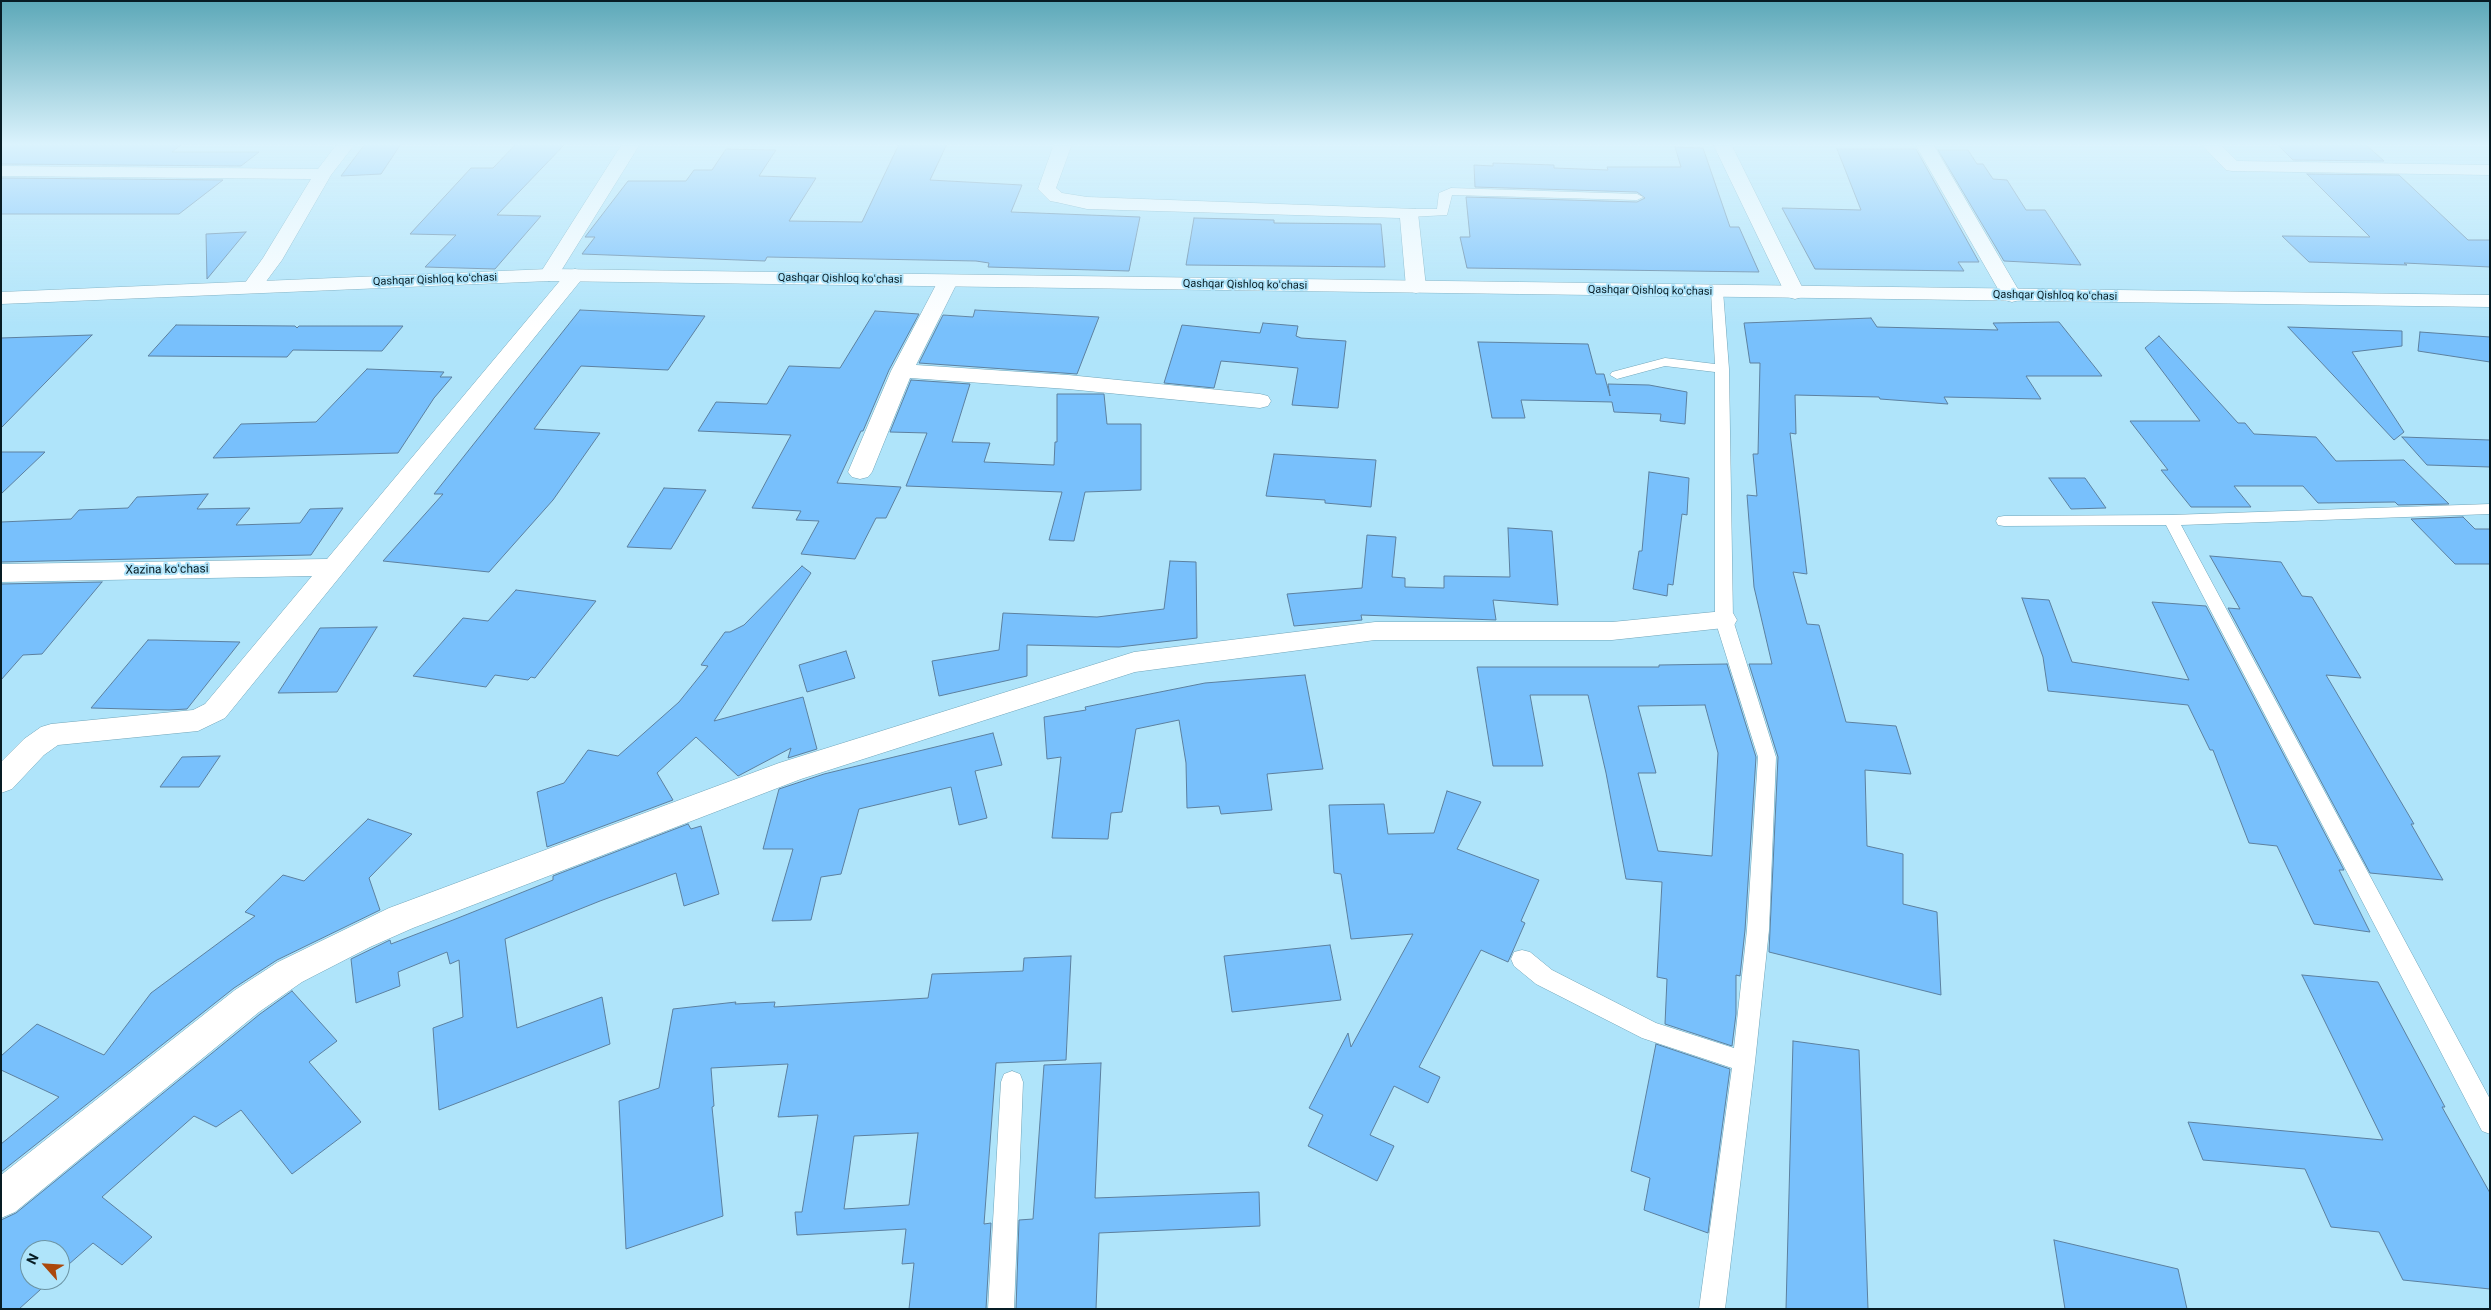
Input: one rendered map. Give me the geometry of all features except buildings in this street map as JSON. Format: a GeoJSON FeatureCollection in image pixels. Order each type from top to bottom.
{"type":"FeatureCollection","features":[{"type":"Feature","properties":{"kind":"street"},"geometry":{"type":"LineString","coordinates":[[252,287],[272,260],[305,205]]}},
{"type":"Feature","properties":{"kind":"street"},"geometry":{"type":"LineString","coordinates":[[549,275],[593,205]]}},
{"type":"Feature","properties":{"kind":"street"},"geometry":{"type":"LineString","coordinates":[[1156,205],[1409,213],[1416,287]]}},
{"type":"Feature","properties":{"kind":"street"},"geometry":{"type":"LineString","coordinates":[[1752,205],[1795,293]]}},
{"type":"Feature","properties":{"kind":"street"},"geometry":{"type":"LineString","coordinates":[[1959,205],[2012,296]]}},
{"type":"Feature","properties":{"kind":"street"},"geometry":{"type":"LineString","coordinates":[[1,781],[34,747],[51,735],[198,720],[215,710],[575,275]]}},
{"type":"Feature","properties":{"kind":"street","name":"Qashqar Qishloq koʻchasi"},"geometry":{"type":"LineString","coordinates":[[1,298],[575,275],[2490,301]]}},
{"type":"Feature","properties":{"kind":"street"},"geometry":{"type":"LineString","coordinates":[[860,472],[902,370],[948,281]]}},
{"type":"Feature","properties":{"kind":"street"},"geometry":{"type":"LineString","coordinates":[[902,370],[1068,382],[1260,401]]}},
{"type":"Feature","properties":{"kind":"street","name":"Xazina koʻchasi"},"geometry":{"type":"LineString","coordinates":[[1,573],[332,567]]}},
{"type":"Feature","properties":{"kind":"street"},"geometry":{"type":"LineString","coordinates":[[1,1199],[247,1001],[290,972],[358,937],[401,918],[790,771],[1134,662],[1374,631],[1612,631],[1724,620]]}},
{"type":"Feature","properties":{"kind":"lane"},"geometry":{"type":"LineString","coordinates":[[1409,213],[1443,212],[1444,205]]}},
{"type":"Feature","properties":{"kind":"lane"},"geometry":{"type":"LineString","coordinates":[[1712,1309],[1744,1062],[1758,930],[1767,757],[1724,620],[1722,369],[1717,292]]}},
{"type":"Feature","properties":{"kind":"lane"},"geometry":{"type":"LineString","coordinates":[[1617,375],[1665,362],[1722,369]]}},
{"type":"Feature","properties":{"kind":"lane"},"geometry":{"type":"LineString","coordinates":[[2004,521],[2171,520],[2490,509]]}},
{"type":"Feature","properties":{"kind":"lane"},"geometry":{"type":"LineString","coordinates":[[2171,520],[2490,1123]]}},
{"type":"Feature","properties":{"kind":"lane"},"geometry":{"type":"LineString","coordinates":[[1522,959],[1544,977],[1650,1031],[1744,1062]]}},
{"type":"Feature","properties":{"kind":"lane"},"geometry":{"type":"LineString","coordinates":[[1001,1309],[1012,1082]]}}]}
